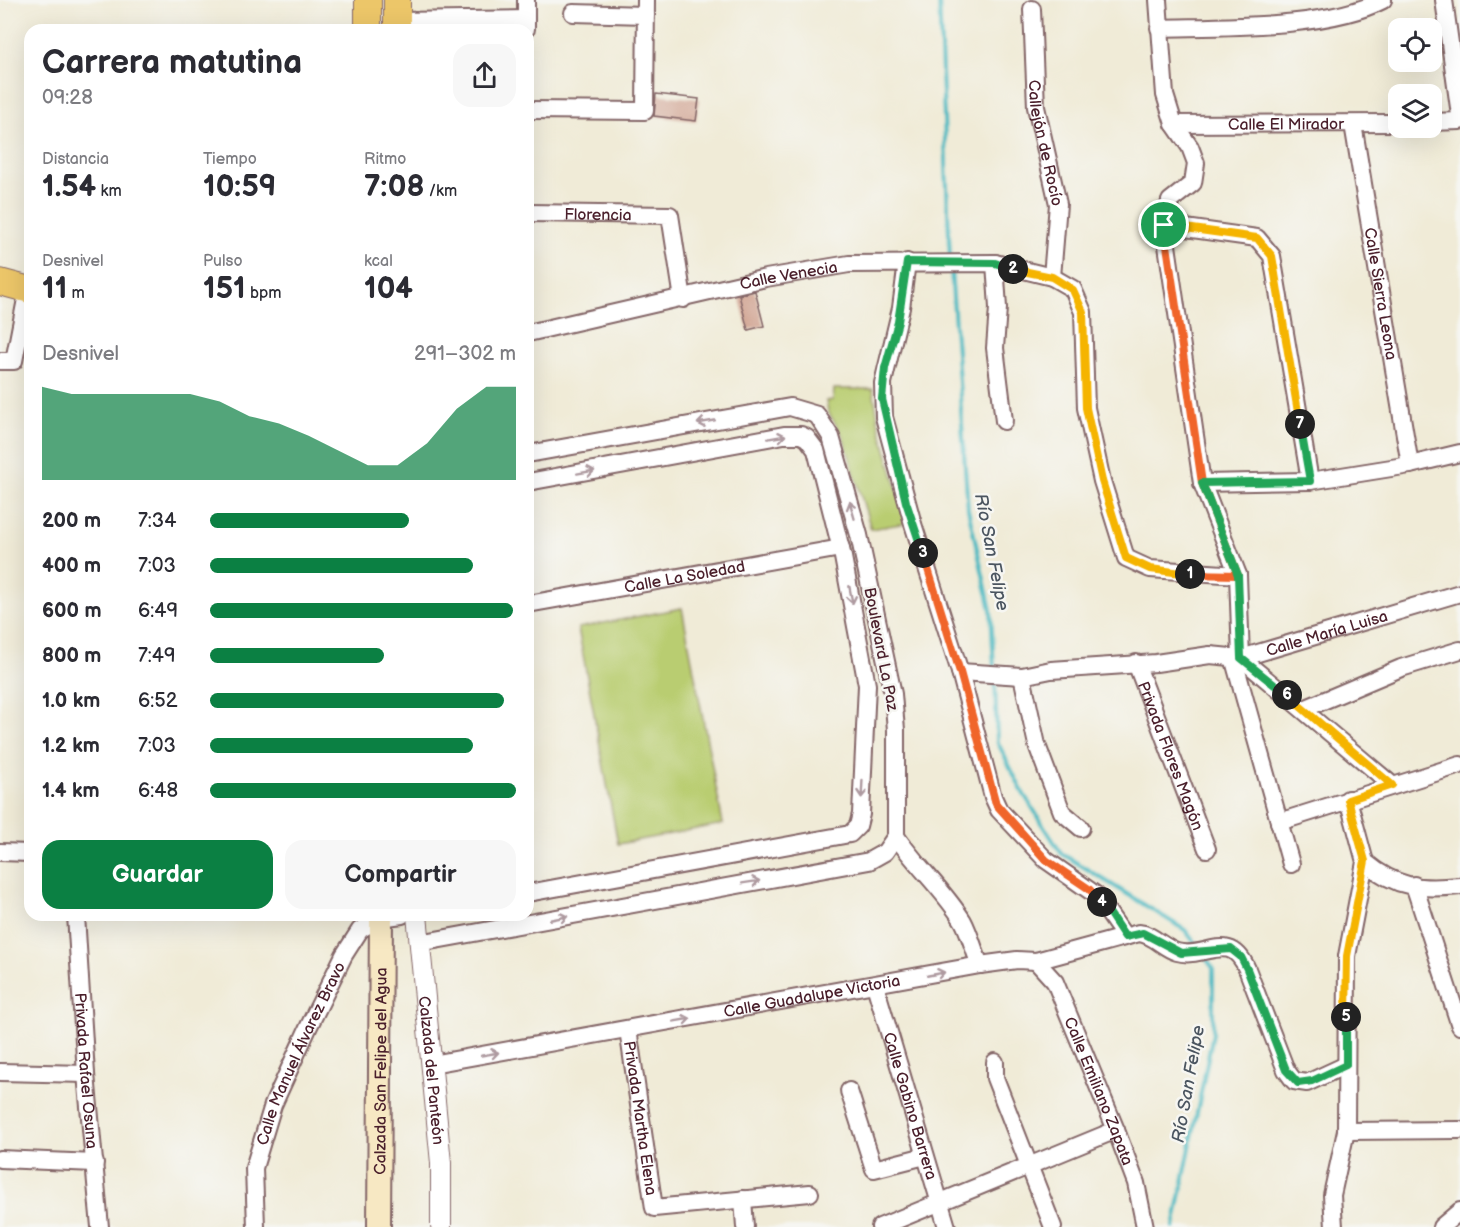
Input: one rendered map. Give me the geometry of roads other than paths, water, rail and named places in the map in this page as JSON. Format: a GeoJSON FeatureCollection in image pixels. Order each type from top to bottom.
{"type":"FeatureCollection","features":[{"type":"Feature","properties":{"kind":"main road"},"geometry":{"type":"LineString","coordinates":[[368,0],[368,24]]}},
{"type":"Feature","properties":{"kind":"main road"},"geometry":{"type":"LineString","coordinates":[[0,282],[24,289]]}},
{"type":"Feature","properties":{"kind":"main road","name":"Calzada San Felipe del Agua"},"geometry":{"type":"LineString","coordinates":[[380,1227],[388,921]]}},
{"type":"Feature","properties":{"kind":"street"},"geometry":{"type":"LineString","coordinates":[[397,17],[526,24],[526,0]]}},
{"type":"Feature","properties":{"kind":"street"},"geometry":{"type":"LineString","coordinates":[[1158,0],[1165,95],[1174,124],[1190,147],[1196,163],[1193,183],[1170,201],[1164,225],[1202,483],[1238,575],[1237,658],[1291,864]]}},
{"type":"Feature","properties":{"kind":"street"},"geometry":{"type":"LineString","coordinates":[[1159,28],[1246,25],[1336,17],[1364,10],[1383,0]]}},
{"type":"Feature","properties":{"kind":"street"},"geometry":{"type":"LineString","coordinates":[[1444,0],[1460,115]]}},
{"type":"Feature","properties":{"kind":"street"},"geometry":{"type":"LineString","coordinates":[[534,110],[645,111],[646,8],[573,13]]}},
{"type":"Feature","properties":{"kind":"street","name":"Callejón de Rocío"},"geometry":{"type":"LineString","coordinates":[[1032,9],[1036,107],[1058,204],[1052,277]]}},
{"type":"Feature","properties":{"kind":"street"},"geometry":{"type":"LineString","coordinates":[[1442,122],[1460,121]]}},
{"type":"Feature","properties":{"kind":"street","name":"Calle El Mirador"},"geometry":{"type":"LineString","coordinates":[[1174,124],[1388,123]]}},
{"type":"Feature","properties":{"kind":"street","name":"Calle Sierra Leona"},"geometry":{"type":"LineString","coordinates":[[1353,124],[1410,465]]}},
{"type":"Feature","properties":{"kind":"street","name":"Florencia"},"geometry":{"type":"LineString","coordinates":[[534,213],[670,215],[682,299]]}},
{"type":"Feature","properties":{"kind":"street"},"geometry":{"type":"LineString","coordinates":[[1164,225],[1257,238],[1272,256],[1310,481]]}},
{"type":"Feature","properties":{"kind":"street"},"geometry":{"type":"LineString","coordinates":[[907,262],[900,315],[885,368],[883,408],[906,502],[960,672],[991,790],[999,810],[1046,860],[1096,895],[1125,937]]}},
{"type":"Feature","properties":{"kind":"street"},"geometry":{"type":"LineString","coordinates":[[995,263],[998,308],[994,348],[1004,421]]}},
{"type":"Feature","properties":{"kind":"street","name":"Calle Venecia"},"geometry":{"type":"LineString","coordinates":[[534,332],[766,278],[849,264],[995,263],[1052,277]]}},
{"type":"Feature","properties":{"kind":"street"},"geometry":{"type":"LineString","coordinates":[[1052,277],[1073,290],[1083,312],[1086,408],[1102,481],[1126,558],[1150,569],[1238,575]]}},
{"type":"Feature","properties":{"kind":"street"},"geometry":{"type":"LineString","coordinates":[[0,361],[14,361],[24,314]]}},
{"type":"Feature","properties":{"kind":"street","name":"Boulevard La Paz"},"geometry":{"type":"LineString","coordinates":[[534,453],[780,408],[804,409],[822,419],[831,437],[859,535],[893,694],[897,730],[896,836]]}},
{"type":"Feature","properties":{"kind":"street","name":"Boulevard La Paz"},"geometry":{"type":"LineString","coordinates":[[534,481],[784,435],[801,435],[807,438],[816,450],[841,548],[867,685],[861,814],[855,831],[833,839],[534,892]]}},
{"type":"Feature","properties":{"kind":"street"},"geometry":{"type":"LineString","coordinates":[[1202,483],[1310,481],[1410,465],[1460,453]]}},
{"type":"Feature","properties":{"kind":"street","name":"Calle La Soledad"},"geometry":{"type":"LineString","coordinates":[[534,603],[841,548]]}},
{"type":"Feature","properties":{"kind":"street","name":"Calle María Luisa"},"geometry":{"type":"LineString","coordinates":[[960,672],[1018,676],[1051,670],[1210,655],[1237,658],[1460,593]]}},
{"type":"Feature","properties":{"kind":"street"},"geometry":{"type":"LineString","coordinates":[[1304,709],[1401,668],[1460,650]]}},
{"type":"Feature","properties":{"kind":"street"},"geometry":{"type":"LineString","coordinates":[[1237,658],[1304,709],[1392,785]]}},
{"type":"Feature","properties":{"kind":"street","name":"Privada Flores Magón"},"geometry":{"type":"LineString","coordinates":[[1136,663],[1207,849]]}},
{"type":"Feature","properties":{"kind":"street"},"geometry":{"type":"LineString","coordinates":[[1018,676],[1037,745],[1062,812],[1081,828]]}},
{"type":"Feature","properties":{"kind":"street"},"geometry":{"type":"LineString","coordinates":[[1279,822],[1460,765]]}},
{"type":"Feature","properties":{"kind":"street"},"geometry":{"type":"LineString","coordinates":[[1334,1227],[1332,1195],[1346,1131],[1347,956],[1365,861],[1348,800]]}},
{"type":"Feature","properties":{"kind":"street"},"geometry":{"type":"LineString","coordinates":[[419,943],[869,861],[885,852],[896,836],[912,861],[941,891],[964,923],[980,965]]}},
{"type":"Feature","properties":{"kind":"street"},"geometry":{"type":"LineString","coordinates":[[0,852],[24,853]]}},
{"type":"Feature","properties":{"kind":"street"},"geometry":{"type":"LineString","coordinates":[[1365,861],[1385,878],[1429,889],[1460,886]]}},
{"type":"Feature","properties":{"kind":"street"},"geometry":{"type":"LineString","coordinates":[[1414,885],[1460,1026]]}},
{"type":"Feature","properties":{"kind":"street","name":"Privada Rafael Osuna"},"geometry":{"type":"LineString","coordinates":[[76,921],[86,1074],[100,1227]]}},
{"type":"Feature","properties":{"kind":"street","name":"Calle Manuel Álvarez Bravo"},"geometry":{"type":"LineString","coordinates":[[256,1227],[254,1168],[273,1105],[344,955],[360,930],[378,921]]}},
{"type":"Feature","properties":{"kind":"street","name":"Calzada del Panteón"},"geometry":{"type":"LineString","coordinates":[[417,921],[441,1163],[441,1227]]}},
{"type":"Feature","properties":{"kind":"street","name":"Calle Guadalupe Victoria"},"geometry":{"type":"LineString","coordinates":[[432,1064],[980,965],[1017,960],[1036,961],[1143,933],[1174,951],[1186,952],[1218,948],[1235,950],[1244,960],[1291,1078],[1298,1083],[1307,1083],[1346,1065]]}},
{"type":"Feature","properties":{"kind":"street","name":"Calle Emiliano Zapata"},"geometry":{"type":"LineString","coordinates":[[1036,961],[1055,982],[1116,1130],[1136,1183],[1145,1227]]}},
{"type":"Feature","properties":{"kind":"street","name":"Calle Gabino Barrera"},"geometry":{"type":"LineString","coordinates":[[875,985],[947,1227]]}},
{"type":"Feature","properties":{"kind":"street","name":"Privada Martha Elena"},"geometry":{"type":"LineString","coordinates":[[628,1029],[654,1208],[743,1199]]}},
{"type":"Feature","properties":{"kind":"street"},"geometry":{"type":"LineString","coordinates":[[995,1062],[995,1078],[1053,1227]]}},
{"type":"Feature","properties":{"kind":"street"},"geometry":{"type":"LineString","coordinates":[[0,1072],[86,1074]]}},
{"type":"Feature","properties":{"kind":"street"},"geometry":{"type":"LineString","coordinates":[[849,1090],[874,1169],[925,1156]]}},
{"type":"Feature","properties":{"kind":"street"},"geometry":{"type":"LineString","coordinates":[[880,1227],[1116,1130]]}},
{"type":"Feature","properties":{"kind":"street"},"geometry":{"type":"LineString","coordinates":[[1346,1131],[1460,1130]]}},
{"type":"Feature","properties":{"kind":"street"},"geometry":{"type":"LineString","coordinates":[[0,1159],[95,1163]]}},
{"type":"Feature","properties":{"kind":"street"},"geometry":{"type":"LineString","coordinates":[[745,1227],[743,1199],[810,1193]]}},
{"type":"Feature","properties":{"kind":"street"},"geometry":{"type":"LineString","coordinates":[[1441,1227],[1460,1211]]}},
{"type":"Feature","properties":{"kind":"waterway","name":"Río San Felipe"},"geometry":{"type":"LineString","coordinates":[[939,0],[950,258]]}},
{"type":"Feature","properties":{"kind":"waterway","name":"Río San Felipe"},"geometry":{"type":"LineString","coordinates":[[951,269],[968,509],[991,610],[994,669]]}},
{"type":"Feature","properties":{"kind":"waterway","name":"Río San Felipe"},"geometry":{"type":"LineString","coordinates":[[995,679],[997,741],[1023,793],[1061,853],[1185,930],[1198,947]]}},
{"type":"Feature","properties":{"kind":"waterway","name":"Río San Felipe"},"geometry":{"type":"LineString","coordinates":[[1174,1227],[1213,1033],[1213,968],[1204,956]]}}]}
